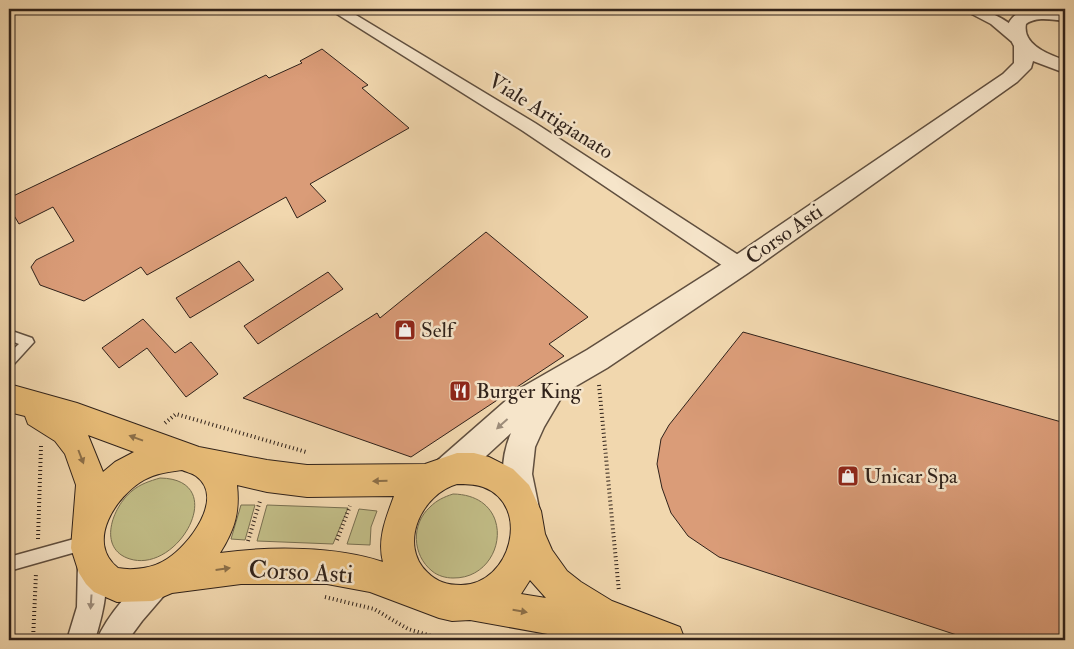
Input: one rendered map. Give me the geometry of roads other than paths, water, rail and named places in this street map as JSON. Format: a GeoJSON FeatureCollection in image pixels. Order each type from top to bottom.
{"type":"FeatureCollection","features":[{"type":"Feature","properties":{"kind":"main road"},"geometry":{"type":"LineString","coordinates":[[15,400],[77,417],[192,458],[267,476],[306,481],[359,481],[439,475],[468,468],[485,471],[501,479],[514,491],[526,520],[524,555],[512,577],[494,594],[472,603],[455,604],[439,602],[424,594],[409,579],[399,558],[397,536],[402,514],[413,494],[439,475]]}},
{"type":"Feature","properties":{"kind":"main road"},"geometry":{"type":"LineString","coordinates":[[15,400],[66,431],[77,445],[92,485],[89,542],[102,577],[117,586],[137,588],[166,580],[193,562],[208,544],[218,524],[223,504],[221,486],[214,471],[192,458],[161,456],[139,465],[118,479],[102,498],[89,542]]}},
{"type":"Feature","properties":{"kind":"main road","name":"Corso Asti"},"geometry":{"type":"LineString","coordinates":[[526,520],[544,570],[569,596],[622,624],[667,640]]}},
{"type":"Feature","properties":{"kind":"main road","name":"Corso Asti"},"geometry":{"type":"LineString","coordinates":[[166,580],[241,567],[327,567],[370,575],[424,594]]}},
{"type":"Feature","properties":{"kind":"main road","name":"Corso Asti"},"geometry":{"type":"LineString","coordinates":[[472,603],[564,620],[622,624]]}},
{"type":"Feature","properties":{"kind":"street","name":"Viale Artigianato"},"geometry":{"type":"LineString","coordinates":[[336,9],[529,127],[739,266]]}},
{"type":"Feature","properties":{"kind":"street"},"geometry":{"type":"LineString","coordinates":[[973,9],[996,21],[1043,60],[1062,66]]}},
{"type":"Feature","properties":{"kind":"street"},"geometry":{"type":"LineString","coordinates":[[980,9],[1003,14],[1041,13],[1065,16]]}},
{"type":"Feature","properties":{"kind":"street","name":"Corso Asti"},"geometry":{"type":"LineString","coordinates":[[439,475],[529,398],[597,359],[739,266],[1010,78],[1024,64],[1019,42],[1014,31],[1015,23],[1030,14]]}},
{"type":"Feature","properties":{"kind":"street","name":"Corso Asti"},"geometry":{"type":"LineString","coordinates":[[1010,78],[1036,68],[1062,66]]}},
{"type":"Feature","properties":{"kind":"street","name":"Corso Asti"},"geometry":{"type":"LineString","coordinates":[[526,520],[517,468],[522,442],[533,417],[554,385]]}},
{"type":"Feature","properties":{"kind":"street"},"geometry":{"type":"LineString","coordinates":[[81,640],[91,607],[89,542]]}},
{"type":"Feature","properties":{"kind":"street"},"geometry":{"type":"LineString","coordinates":[[111,640],[132,611],[166,580]]}},
{"type":"Feature","properties":{"kind":"lane"},"geometry":{"type":"LineString","coordinates":[[9,335],[28,342],[9,362]]}},
{"type":"Feature","properties":{"kind":"lane"},"geometry":{"type":"LineString","coordinates":[[9,564],[89,542]]}},
{"type":"Feature","properties":{"kind":"place","name":"Self"},"geometry":{"type":"Point","coordinates":[405,330]}},
{"type":"Feature","properties":{"kind":"place","name":"Burger King"},"geometry":{"type":"Point","coordinates":[460,391]}},
{"type":"Feature","properties":{"kind":"place","name":"Unicar Spa"},"geometry":{"type":"Point","coordinates":[848,476]}}]}
